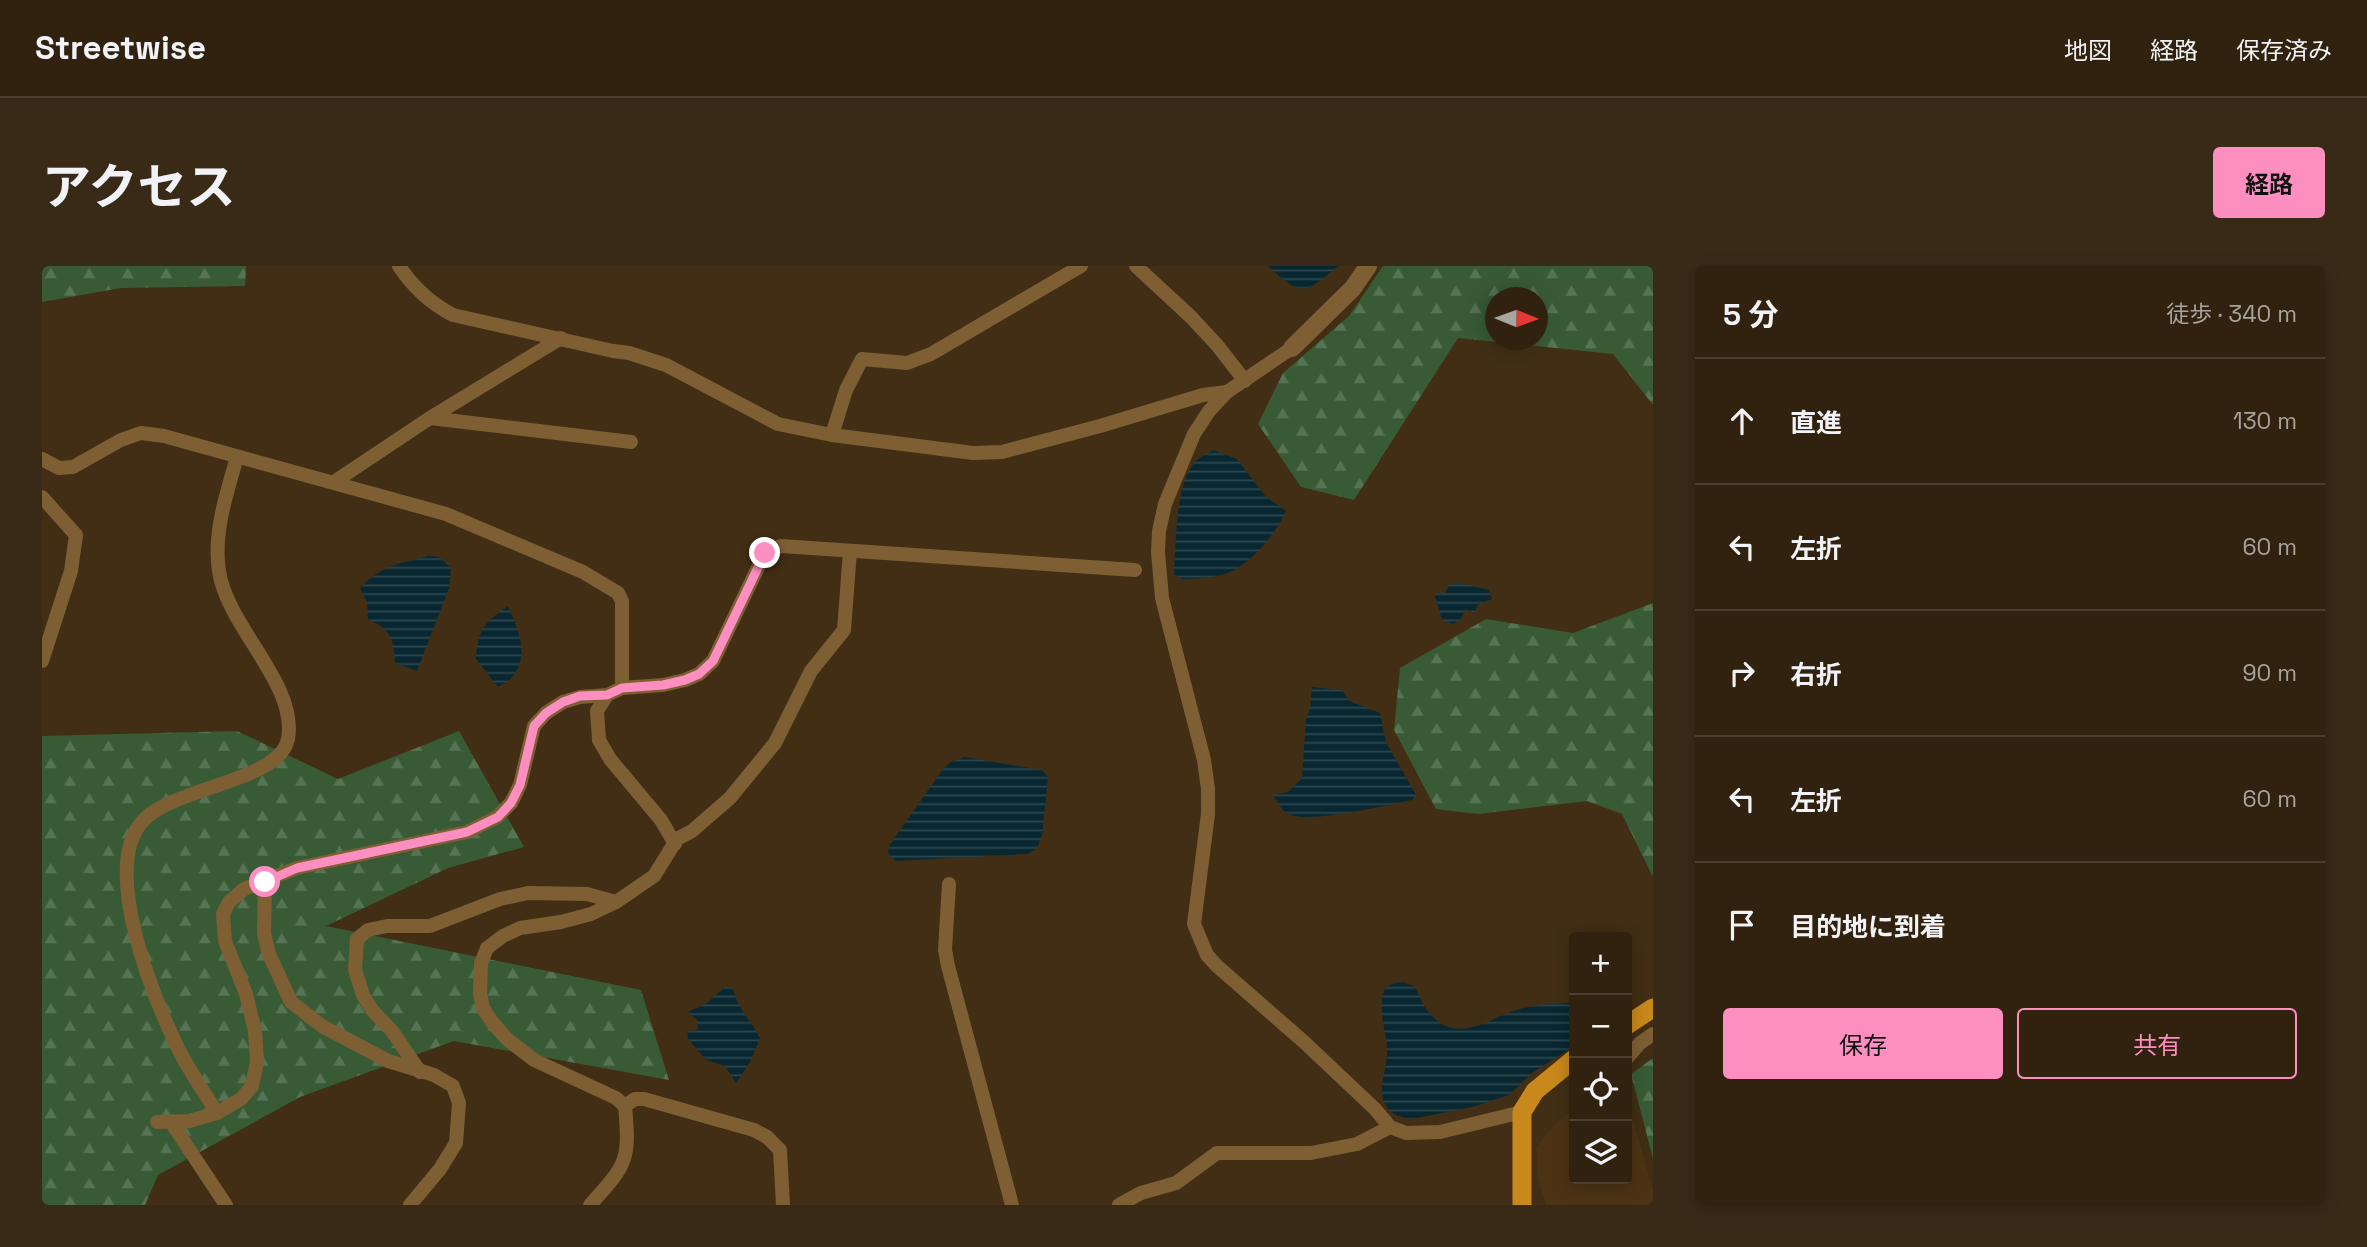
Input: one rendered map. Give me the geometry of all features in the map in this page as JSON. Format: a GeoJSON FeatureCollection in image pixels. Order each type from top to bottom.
{"type":"FeatureCollection","features":[{"type":"Feature","properties":{"kind":"main road"},"geometry":{"type":"LineString","coordinates":[[1632,1022],[1653,1008]]}},
{"type":"Feature","properties":{"kind":"main road"},"geometry":{"type":"LineString","coordinates":[[1522,1205],[1522,1112],[1535,1091],[1569,1063]]}},
{"type":"Feature","properties":{"kind":"street"},"geometry":{"type":"LineString","coordinates":[[399,266],[433,305],[453,315],[613,351],[629,352],[666,365],[778,424],[832,435],[973,453],[1002,452],[1203,396],[1227,392]]}},
{"type":"Feature","properties":{"kind":"street"},"geometry":{"type":"LineString","coordinates":[[832,435],[846,390],[862,359],[907,363],[931,354],[1081,266]]}},
{"type":"Feature","properties":{"kind":"street"},"geometry":{"type":"LineString","coordinates":[[1136,266],[1199,326],[1245,381]]}},
{"type":"Feature","properties":{"kind":"street"},"geometry":{"type":"LineString","coordinates":[[1368,266],[1353,288],[1292,348],[1227,392],[1209,411],[1194,434],[1165,504],[1158,552],[1162,598],[1204,760],[1208,789],[1208,814],[1194,924],[1207,955],[1217,966],[1304,1042],[1390,1127],[1406,1133],[1440,1132],[1522,1112]]}},
{"type":"Feature","properties":{"kind":"street"},"geometry":{"type":"LineString","coordinates":[[334,482],[430,418],[561,338]]}},
{"type":"Feature","properties":{"kind":"street"},"geometry":{"type":"LineString","coordinates":[[430,418],[631,442]]}},
{"type":"Feature","properties":{"kind":"street"},"geometry":{"type":"LineString","coordinates":[[42,459],[59,468],[72,467],[121,440],[141,433],[164,436],[446,514],[583,572],[618,593],[622,601],[622,688]]}},
{"type":"Feature","properties":{"kind":"street"},"geometry":{"type":"LineString","coordinates":[[217,1113],[177,1047],[145,968],[127,895],[128,855],[139,825],[151,813],[178,798],[263,769],[279,755],[287,742],[289,720],[280,690],[235,617],[219,571],[218,526],[237,457]]}},
{"type":"Feature","properties":{"kind":"street"},"geometry":{"type":"LineString","coordinates":[[42,498],[76,535],[71,571],[42,661]]}},
{"type":"Feature","properties":{"kind":"street"},"geometry":{"type":"LineString","coordinates":[[226,1205],[164,1122],[189,1121],[217,1113],[241,1099],[252,1086],[257,1062],[255,1031],[246,994],[225,941],[223,914],[229,902],[244,889],[297,868],[467,832],[498,817],[511,803],[520,785],[534,726],[546,713],[563,702],[580,696],[607,695],[622,688],[663,685],[699,674],[713,661],[765,553],[781,546],[1135,570]]}},
{"type":"Feature","properties":{"kind":"street"},"geometry":{"type":"LineString","coordinates":[[590,1205],[624,1163],[628,1140],[625,1106],[616,1098],[534,1060],[507,1039],[483,1008],[480,993],[481,963],[487,948],[520,928],[591,914],[615,902],[654,876],[677,839],[692,831],[730,798],[775,743],[811,671],[844,629],[850,551]]}},
{"type":"Feature","properties":{"kind":"street"},"geometry":{"type":"LineString","coordinates":[[607,695],[597,711],[599,740],[610,759],[661,820],[675,844]]}},
{"type":"Feature","properties":{"kind":"street"},"geometry":{"type":"LineString","coordinates":[[265,882],[264,933],[269,954],[291,1002],[322,1026],[388,1061],[434,1075],[453,1086],[459,1103],[456,1143],[440,1169],[410,1205]]}},
{"type":"Feature","properties":{"kind":"street"},"geometry":{"type":"LineString","coordinates":[[949,884],[945,950],[948,966],[1012,1205]]}},
{"type":"Feature","properties":{"kind":"street"},"geometry":{"type":"LineString","coordinates":[[420,1072],[363,995],[355,970],[357,939],[368,930],[387,926],[430,926],[500,900],[528,893],[587,894],[615,902]]}},
{"type":"Feature","properties":{"kind":"street"},"geometry":{"type":"LineString","coordinates":[[1632,1052],[1653,1034]]}},
{"type":"Feature","properties":{"kind":"street"},"geometry":{"type":"LineString","coordinates":[[625,1106],[635,1099],[644,1099],[720,1119],[767,1137],[780,1150],[783,1205]]}},
{"type":"Feature","properties":{"kind":"street"},"geometry":{"type":"LineString","coordinates":[[1119,1205],[1141,1193],[1176,1183],[1217,1153],[1311,1153],[1357,1144],[1390,1127]]}},
{"type":"Feature","properties":{"kind":"shaded area"},"geometry":{"type":"Polygon","coordinates":[[[1569,1113],[1569,1184],[1632,1184],[1632,1116],[1653,1190],[1653,1205],[1546,1205],[1538,1178],[1536,1147],[1557,1122],[1569,1113]]]}},
{"type":"Feature","properties":{"kind":"green space"},"geometry":{"type":"Polygon","coordinates":[[[42,266],[246,266],[245,286],[121,288],[42,302],[42,266]]]}},
{"type":"Feature","properties":{"kind":"green space"},"geometry":{"type":"Polygon","coordinates":[[[1383,266],[1653,266],[1653,405],[1613,354],[1548,347],[1548,287],[1485,287],[1485,341],[1458,338],[1354,500],[1301,487],[1258,424],[1283,373],[1349,316],[1383,266]]]}},
{"type":"Feature","properties":{"kind":"green space"},"geometry":{"type":"Polygon","coordinates":[[[1653,603],[1653,877],[1622,814],[1587,801],[1478,814],[1436,809],[1394,730],[1400,668],[1486,619],[1573,633],[1653,603]]]}},
{"type":"Feature","properties":{"kind":"green space"},"geometry":{"type":"Polygon","coordinates":[[[237,731],[338,779],[459,731],[524,847],[448,868],[326,926],[641,990],[669,1080],[454,1041],[300,1097],[158,1175],[145,1205],[42,1205],[42,736],[237,731]]]}},
{"type":"Feature","properties":{"kind":"green space"},"geometry":{"type":"Polygon","coordinates":[[[1653,1058],[1653,1159],[1632,1078],[1632,1073],[1653,1058]]]}},
{"type":"Feature","properties":{"kind":"water"},"geometry":{"type":"Polygon","coordinates":[[[1268,266],[1338,266],[1317,283],[1303,288],[1288,283],[1268,266]]]}},
{"type":"Feature","properties":{"kind":"water"},"geometry":{"type":"Polygon","coordinates":[[[1213,450],[1237,459],[1266,497],[1286,511],[1263,546],[1239,567],[1219,576],[1181,579],[1174,574],[1180,499],[1188,472],[1195,462],[1213,450]]]}},
{"type":"Feature","properties":{"kind":"water"},"geometry":{"type":"Polygon","coordinates":[[[428,556],[439,557],[451,568],[449,588],[417,671],[395,663],[390,636],[382,627],[368,619],[367,602],[360,588],[383,570],[428,556]]]}},
{"type":"Feature","properties":{"kind":"water"},"geometry":{"type":"Polygon","coordinates":[[[1450,584],[1466,584],[1489,590],[1492,599],[1478,604],[1474,613],[1466,609],[1460,620],[1453,624],[1442,620],[1434,593],[1445,593],[1450,584]]]}},
{"type":"Feature","properties":{"kind":"water"},"geometry":{"type":"Polygon","coordinates":[[[508,606],[520,642],[521,660],[512,677],[498,687],[476,659],[477,649],[484,628],[508,606]]]}},
{"type":"Feature","properties":{"kind":"water"},"geometry":{"type":"Polygon","coordinates":[[[1312,687],[1342,690],[1349,701],[1380,713],[1386,742],[1416,795],[1412,800],[1316,817],[1291,815],[1283,809],[1273,795],[1288,792],[1302,778],[1306,719],[1312,687]]]}},
{"type":"Feature","properties":{"kind":"water"},"geometry":{"type":"Polygon","coordinates":[[[964,757],[1042,770],[1048,777],[1042,836],[1037,848],[1027,854],[895,861],[888,852],[889,846],[943,769],[951,762],[964,757]]]}},
{"type":"Feature","properties":{"kind":"water"},"geometry":{"type":"Polygon","coordinates":[[[1402,982],[1414,986],[1425,1007],[1438,1021],[1460,1029],[1526,1007],[1569,1003],[1569,1049],[1532,1073],[1509,1095],[1472,1107],[1412,1119],[1398,1116],[1387,1107],[1382,1093],[1387,1051],[1382,998],[1384,991],[1392,984],[1402,982]]]}},
{"type":"Feature","properties":{"kind":"water"},"geometry":{"type":"Polygon","coordinates":[[[725,987],[733,988],[740,1007],[760,1038],[750,1062],[736,1083],[725,1066],[706,1060],[688,1039],[687,1031],[698,1030],[697,1020],[688,1012],[707,1003],[725,987]]]}},
{"type":"Feature","properties":{"kind":"route"},"geometry":{"type":"LineString","coordinates":[[265,882],[297,868],[467,832],[498,817],[511,803],[520,785],[534,726],[546,713],[563,702],[580,696],[607,695],[622,688],[663,685],[685,680],[699,674],[713,661],[765,553]]}}]}
